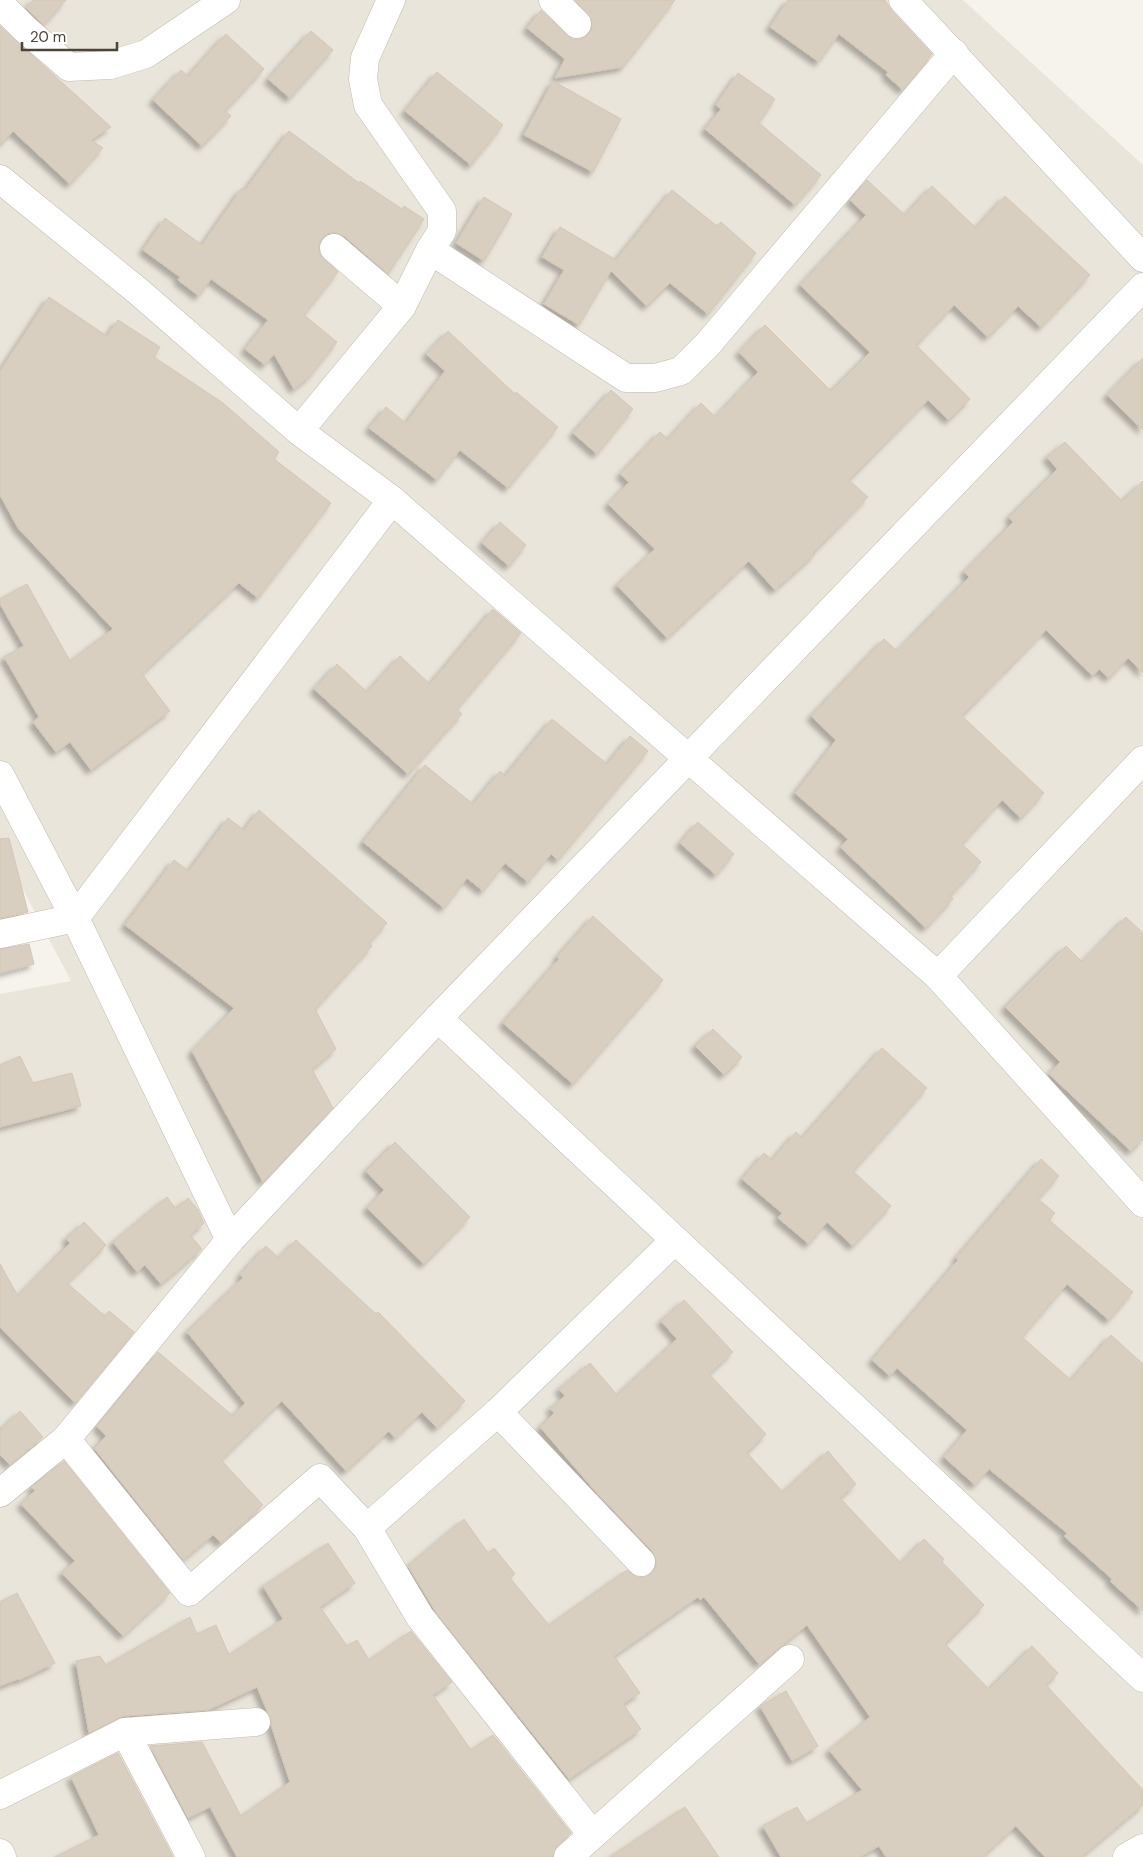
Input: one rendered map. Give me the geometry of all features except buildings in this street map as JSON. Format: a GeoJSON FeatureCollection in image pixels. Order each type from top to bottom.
{"type":"FeatureCollection","features":[{"type":"Feature","properties":{"kind":"street"},"geometry":{"type":"LineString","coordinates":[[0,4],[25,29],[69,67],[110,65],[146,54],[226,0]]}},
{"type":"Feature","properties":{"kind":"street"},"geometry":{"type":"LineString","coordinates":[[299,431],[402,306],[430,250],[442,231],[442,211],[368,105],[363,79],[365,58],[391,0]]}},
{"type":"Feature","properties":{"kind":"street"},"geometry":{"type":"LineString","coordinates":[[553,0],[577,24]]}},
{"type":"Feature","properties":{"kind":"street"},"geometry":{"type":"LineString","coordinates":[[903,0],[954,52],[1143,258]]}},
{"type":"Feature","properties":{"kind":"street"},"geometry":{"type":"LineString","coordinates":[[430,250],[626,378],[655,378],[682,371],[708,344],[954,52]]}},
{"type":"Feature","properties":{"kind":"street"},"geometry":{"type":"LineString","coordinates":[[0,179],[139,292],[299,431],[392,500],[938,976],[1141,1197]]}},
{"type":"Feature","properties":{"kind":"street"},"geometry":{"type":"LineString","coordinates":[[334,248],[402,306]]}},
{"type":"Feature","properties":{"kind":"street"},"geometry":{"type":"LineString","coordinates":[[0,1493],[66,1439],[230,1240],[438,1018],[1143,287]]}},
{"type":"Feature","properties":{"kind":"street"},"geometry":{"type":"LineString","coordinates":[[0,934],[75,918],[392,500]]}},
{"type":"Feature","properties":{"kind":"street"},"geometry":{"type":"LineString","coordinates":[[938,976],[1143,760]]}},
{"type":"Feature","properties":{"kind":"street"},"geometry":{"type":"LineString","coordinates":[[0,775],[75,918],[230,1240]]}},
{"type":"Feature","properties":{"kind":"street"},"geometry":{"type":"LineString","coordinates":[[438,1018],[1143,1678]]}},
{"type":"Feature","properties":{"kind":"street"},"geometry":{"type":"LineString","coordinates":[[367,1528],[498,1412],[675,1240]]}},
{"type":"Feature","properties":{"kind":"street"},"geometry":{"type":"LineString","coordinates":[[498,1412],[641,1562]]}},
{"type":"Feature","properties":{"kind":"street"},"geometry":{"type":"LineString","coordinates":[[66,1439],[189,1592],[320,1478],[367,1528],[420,1617],[592,1834]]}},
{"type":"Feature","properties":{"kind":"street"},"geometry":{"type":"LineString","coordinates":[[568,1857],[790,1660]]}},
{"type":"Feature","properties":{"kind":"street"},"geometry":{"type":"LineString","coordinates":[[0,1795],[125,1732],[256,1722]]}},
{"type":"Feature","properties":{"kind":"street"},"geometry":{"type":"LineString","coordinates":[[125,1732],[191,1857]]}},
{"type":"Feature","properties":{"kind":"street"},"geometry":{"type":"LineString","coordinates":[[1127,1857],[1143,1848]]}},
{"type":"Feature","properties":{"kind":"street"},"geometry":{"type":"LineString","coordinates":[[0,1853],[2,1857]]}},
{"type":"Feature","properties":{"kind":"shaded area"},"geometry":{"type":"Polygon","coordinates":[[[0,0],[963,0],[1143,165],[1143,1857],[0,1857],[0,994],[71,981],[0,846],[0,0]]]}}]}
